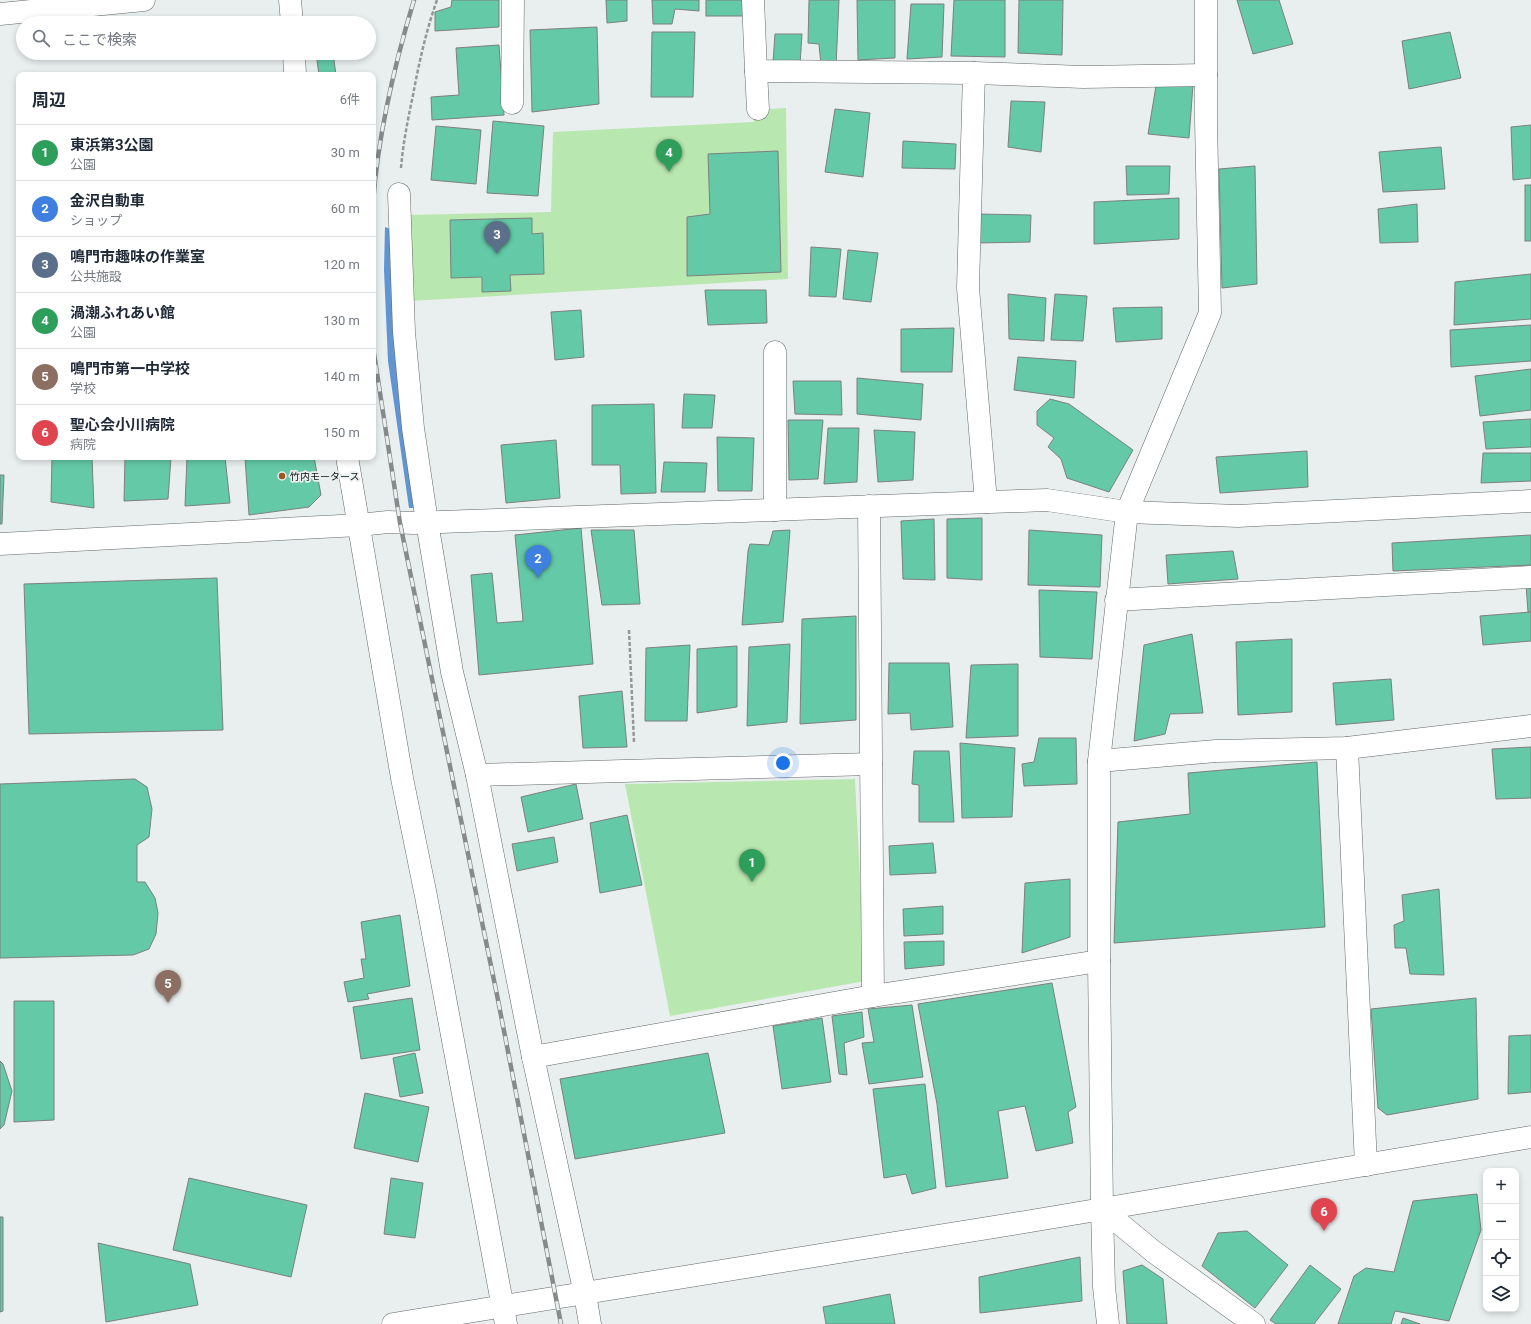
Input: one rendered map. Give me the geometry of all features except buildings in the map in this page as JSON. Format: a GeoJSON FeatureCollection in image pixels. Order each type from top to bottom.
{"type":"FeatureCollection","features":[{"type":"Feature","properties":{"kind":"street"},"geometry":{"type":"LineString","coordinates":[[0,14],[144,0]]}},
{"type":"Feature","properties":{"kind":"street"},"geometry":{"type":"LineString","coordinates":[[290,0],[291,16]]}},
{"type":"Feature","properties":{"kind":"street"},"geometry":{"type":"LineString","coordinates":[[512,102],[514,0]]}},
{"type":"Feature","properties":{"kind":"street"},"geometry":{"type":"LineString","coordinates":[[753,0],[758,109]]}},
{"type":"Feature","properties":{"kind":"street"},"geometry":{"type":"LineString","coordinates":[[1108,1324],[1104,1287],[1102,1209],[1099,961],[1099,761],[1127,512],[1210,313],[1206,0]]}},
{"type":"Feature","properties":{"kind":"street"},"geometry":{"type":"LineString","coordinates":[[294,60],[295,72]]}},
{"type":"Feature","properties":{"kind":"street"},"geometry":{"type":"LineString","coordinates":[[756,71],[974,73],[1083,77],[1206,75]]}},
{"type":"Feature","properties":{"kind":"street"},"geometry":{"type":"LineString","coordinates":[[974,73],[968,288],[986,502]]}},
{"type":"Feature","properties":{"kind":"street"},"geometry":{"type":"LineString","coordinates":[[400,194],[405,339],[413,428],[452,672],[477,775],[533,1058],[585,1294],[590,1324]]}},
{"type":"Feature","properties":{"kind":"street"},"geometry":{"type":"LineString","coordinates":[[775,352],[775,510]]}},
{"type":"Feature","properties":{"kind":"street"},"geometry":{"type":"LineString","coordinates":[[348,460],[402,778],[426,896],[505,1315]]}},
{"type":"Feature","properties":{"kind":"street"},"geometry":{"type":"LineString","coordinates":[[0,544],[359,525],[388,522],[400,523],[1047,500],[1127,512],[1238,516],[1531,501]]}},
{"type":"Feature","properties":{"kind":"street"},"geometry":{"type":"LineString","coordinates":[[869,506],[873,996]]}},
{"type":"Feature","properties":{"kind":"street"},"geometry":{"type":"LineString","coordinates":[[1116,600],[1531,577]]}},
{"type":"Feature","properties":{"kind":"street"},"geometry":{"type":"LineString","coordinates":[[1099,761],[1216,751],[1347,748],[1531,726]]}},
{"type":"Feature","properties":{"kind":"street"},"geometry":{"type":"LineString","coordinates":[[1347,748],[1366,1165]]}},
{"type":"Feature","properties":{"kind":"street"},"geometry":{"type":"LineString","coordinates":[[477,775],[871,764]]}},
{"type":"Feature","properties":{"kind":"street"},"geometry":{"type":"LineString","coordinates":[[533,1058],[873,996],[1099,961]]}},
{"type":"Feature","properties":{"kind":"street"},"geometry":{"type":"LineString","coordinates":[[393,1324],[505,1315],[585,1294],[1531,1137]]}},
{"type":"Feature","properties":{"kind":"street"},"geometry":{"type":"LineString","coordinates":[[1102,1209],[1154,1252],[1254,1324]]}},
{"type":"Feature","properties":{"kind":"path"},"geometry":{"type":"LineString","coordinates":[[400,194],[403,144],[419,66],[431,17],[437,0]]}},
{"type":"Feature","properties":{"kind":"path"},"geometry":{"type":"LineString","coordinates":[[629,630],[636,771]]}},
{"type":"Feature","properties":{"kind":"green space"},"geometry":{"type":"Polygon","coordinates":[[[786,108],[788,279],[409,301],[406,215],[551,212],[553,132],[754,122],[754,110],[786,108]]]}},
{"type":"Feature","properties":{"kind":"green space"},"geometry":{"type":"Polygon","coordinates":[[[855,779],[865,981],[670,1016],[625,784],[855,779]]]}},
{"type":"Feature","properties":{"kind":"water"},"geometry":{"type":"Polygon","coordinates":[[[385,227],[393,230],[417,508],[409,508],[388,361],[384,270],[385,227]]]}},
{"type":"Feature","properties":{"kind":"railway"},"geometry":{"type":"LineString","coordinates":[[376,171],[388,101],[414,0]]}},
{"type":"Feature","properties":{"kind":"railway"},"geometry":{"type":"LineString","coordinates":[[376,367],[400,523],[497,995],[561,1324]]}},
{"type":"Feature","properties":{"kind":"place","name":"渦潮ふれあい館"},"geometry":{"type":"Point","coordinates":[669,172]}},
{"type":"Feature","properties":{"kind":"place","name":"鳴門市趣味の作業室"},"geometry":{"type":"Point","coordinates":[497,254]}},
{"type":"Feature","properties":{"kind":"place","name":"竹内モータース"},"geometry":{"type":"Point","coordinates":[282,476]}},
{"type":"Feature","properties":{"kind":"place","name":"金沢自動車"},"geometry":{"type":"Point","coordinates":[538,578]}},
{"type":"Feature","properties":{"kind":"place","name":"東浜第3公園"},"geometry":{"type":"Point","coordinates":[752,882]}},
{"type":"Feature","properties":{"kind":"place","name":"鳴門市第一中学校"},"geometry":{"type":"Point","coordinates":[168,1003]}},
{"type":"Feature","properties":{"kind":"place","name":"聖心会小川病院"},"geometry":{"type":"Point","coordinates":[1324,1231]}}]}
